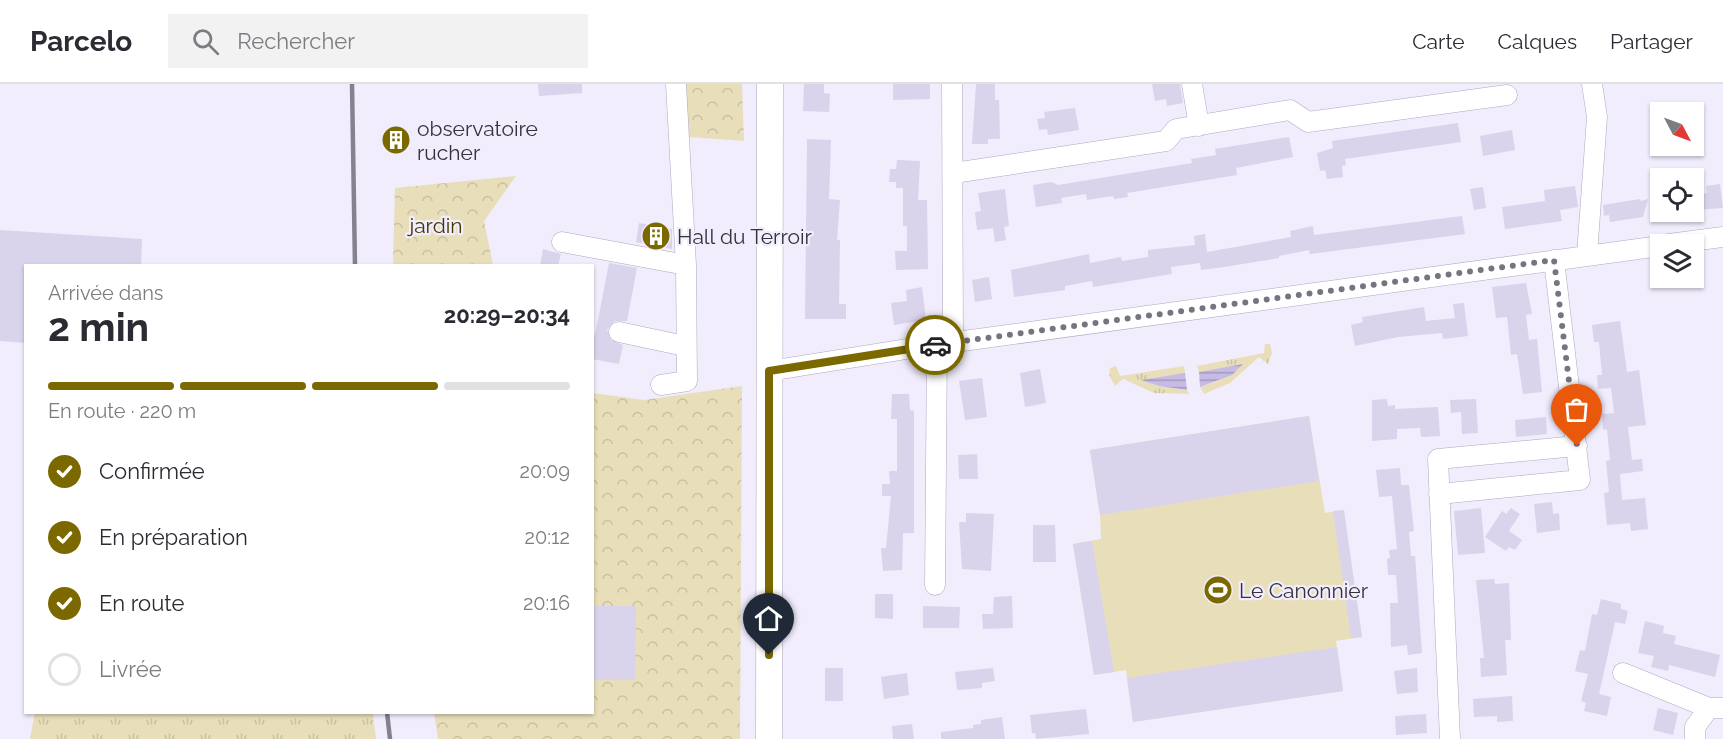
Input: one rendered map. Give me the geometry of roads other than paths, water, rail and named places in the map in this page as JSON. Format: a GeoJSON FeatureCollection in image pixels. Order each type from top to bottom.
{"type":"FeatureCollection","features":[{"type":"Feature","properties":{"kind":"main road"},"geometry":{"type":"LineString","coordinates":[[769,739],[770,84]]}},
{"type":"Feature","properties":{"kind":"street"},"geometry":{"type":"LineString","coordinates":[[661,385],[687,381],[686,265],[676,84]]}},
{"type":"Feature","properties":{"kind":"street"},"geometry":{"type":"LineString","coordinates":[[935,585],[954,173],[951,84]]}},
{"type":"Feature","properties":{"kind":"street"},"geometry":{"type":"LineString","coordinates":[[1192,84],[1198,126]]}},
{"type":"Feature","properties":{"kind":"street"},"geometry":{"type":"LineString","coordinates":[[1587,255],[1597,117],[1592,84]]}},
{"type":"Feature","properties":{"kind":"street"},"geometry":{"type":"LineString","coordinates":[[954,173],[1166,141],[1176,129],[1290,110],[1308,122],[1507,94]]}},
{"type":"Feature","properties":{"kind":"street"},"geometry":{"type":"LineString","coordinates":[[1704,239],[1723,237]]}},
{"type":"Feature","properties":{"kind":"street"},"geometry":{"type":"LineString","coordinates":[[562,242],[686,265]]}},
{"type":"Feature","properties":{"kind":"street"},"geometry":{"type":"LineString","coordinates":[[769,371],[945,344],[1650,247]]}},
{"type":"Feature","properties":{"kind":"street"},"geometry":{"type":"LineString","coordinates":[[1439,494],[1580,480],[1554,260]]}},
{"type":"Feature","properties":{"kind":"street"},"geometry":{"type":"LineString","coordinates":[[619,332],[685,346]]}},
{"type":"Feature","properties":{"kind":"street"},"geometry":{"type":"LineString","coordinates":[[1449,739],[1438,459],[1577,446]]}},
{"type":"Feature","properties":{"kind":"street"},"geometry":{"type":"LineString","coordinates":[[1623,673],[1716,708],[1695,727],[1695,739]]}},
{"type":"Feature","properties":{"kind":"railway"},"geometry":{"type":"LineString","coordinates":[[352,84],[355,264]]}},
{"type":"Feature","properties":{"kind":"railway"},"geometry":{"type":"LineString","coordinates":[[387,714],[390,739]]}},
{"type":"Feature","properties":{"kind":"place","name":"observatoire rucher"},"geometry":{"type":"Point","coordinates":[396,140]}},
{"type":"Feature","properties":{"kind":"place","name":"Hall du Terroir"},"geometry":{"type":"Point","coordinates":[656,236]}},
{"type":"Feature","properties":{"kind":"place","name":"Le Canonnier"},"geometry":{"type":"Point","coordinates":[1218,590]}},
{"type":"Feature","properties":{"kind":"park label","name":"jardin"},"geometry":{"type":"Point","coordinates":[436,225]}}]}
